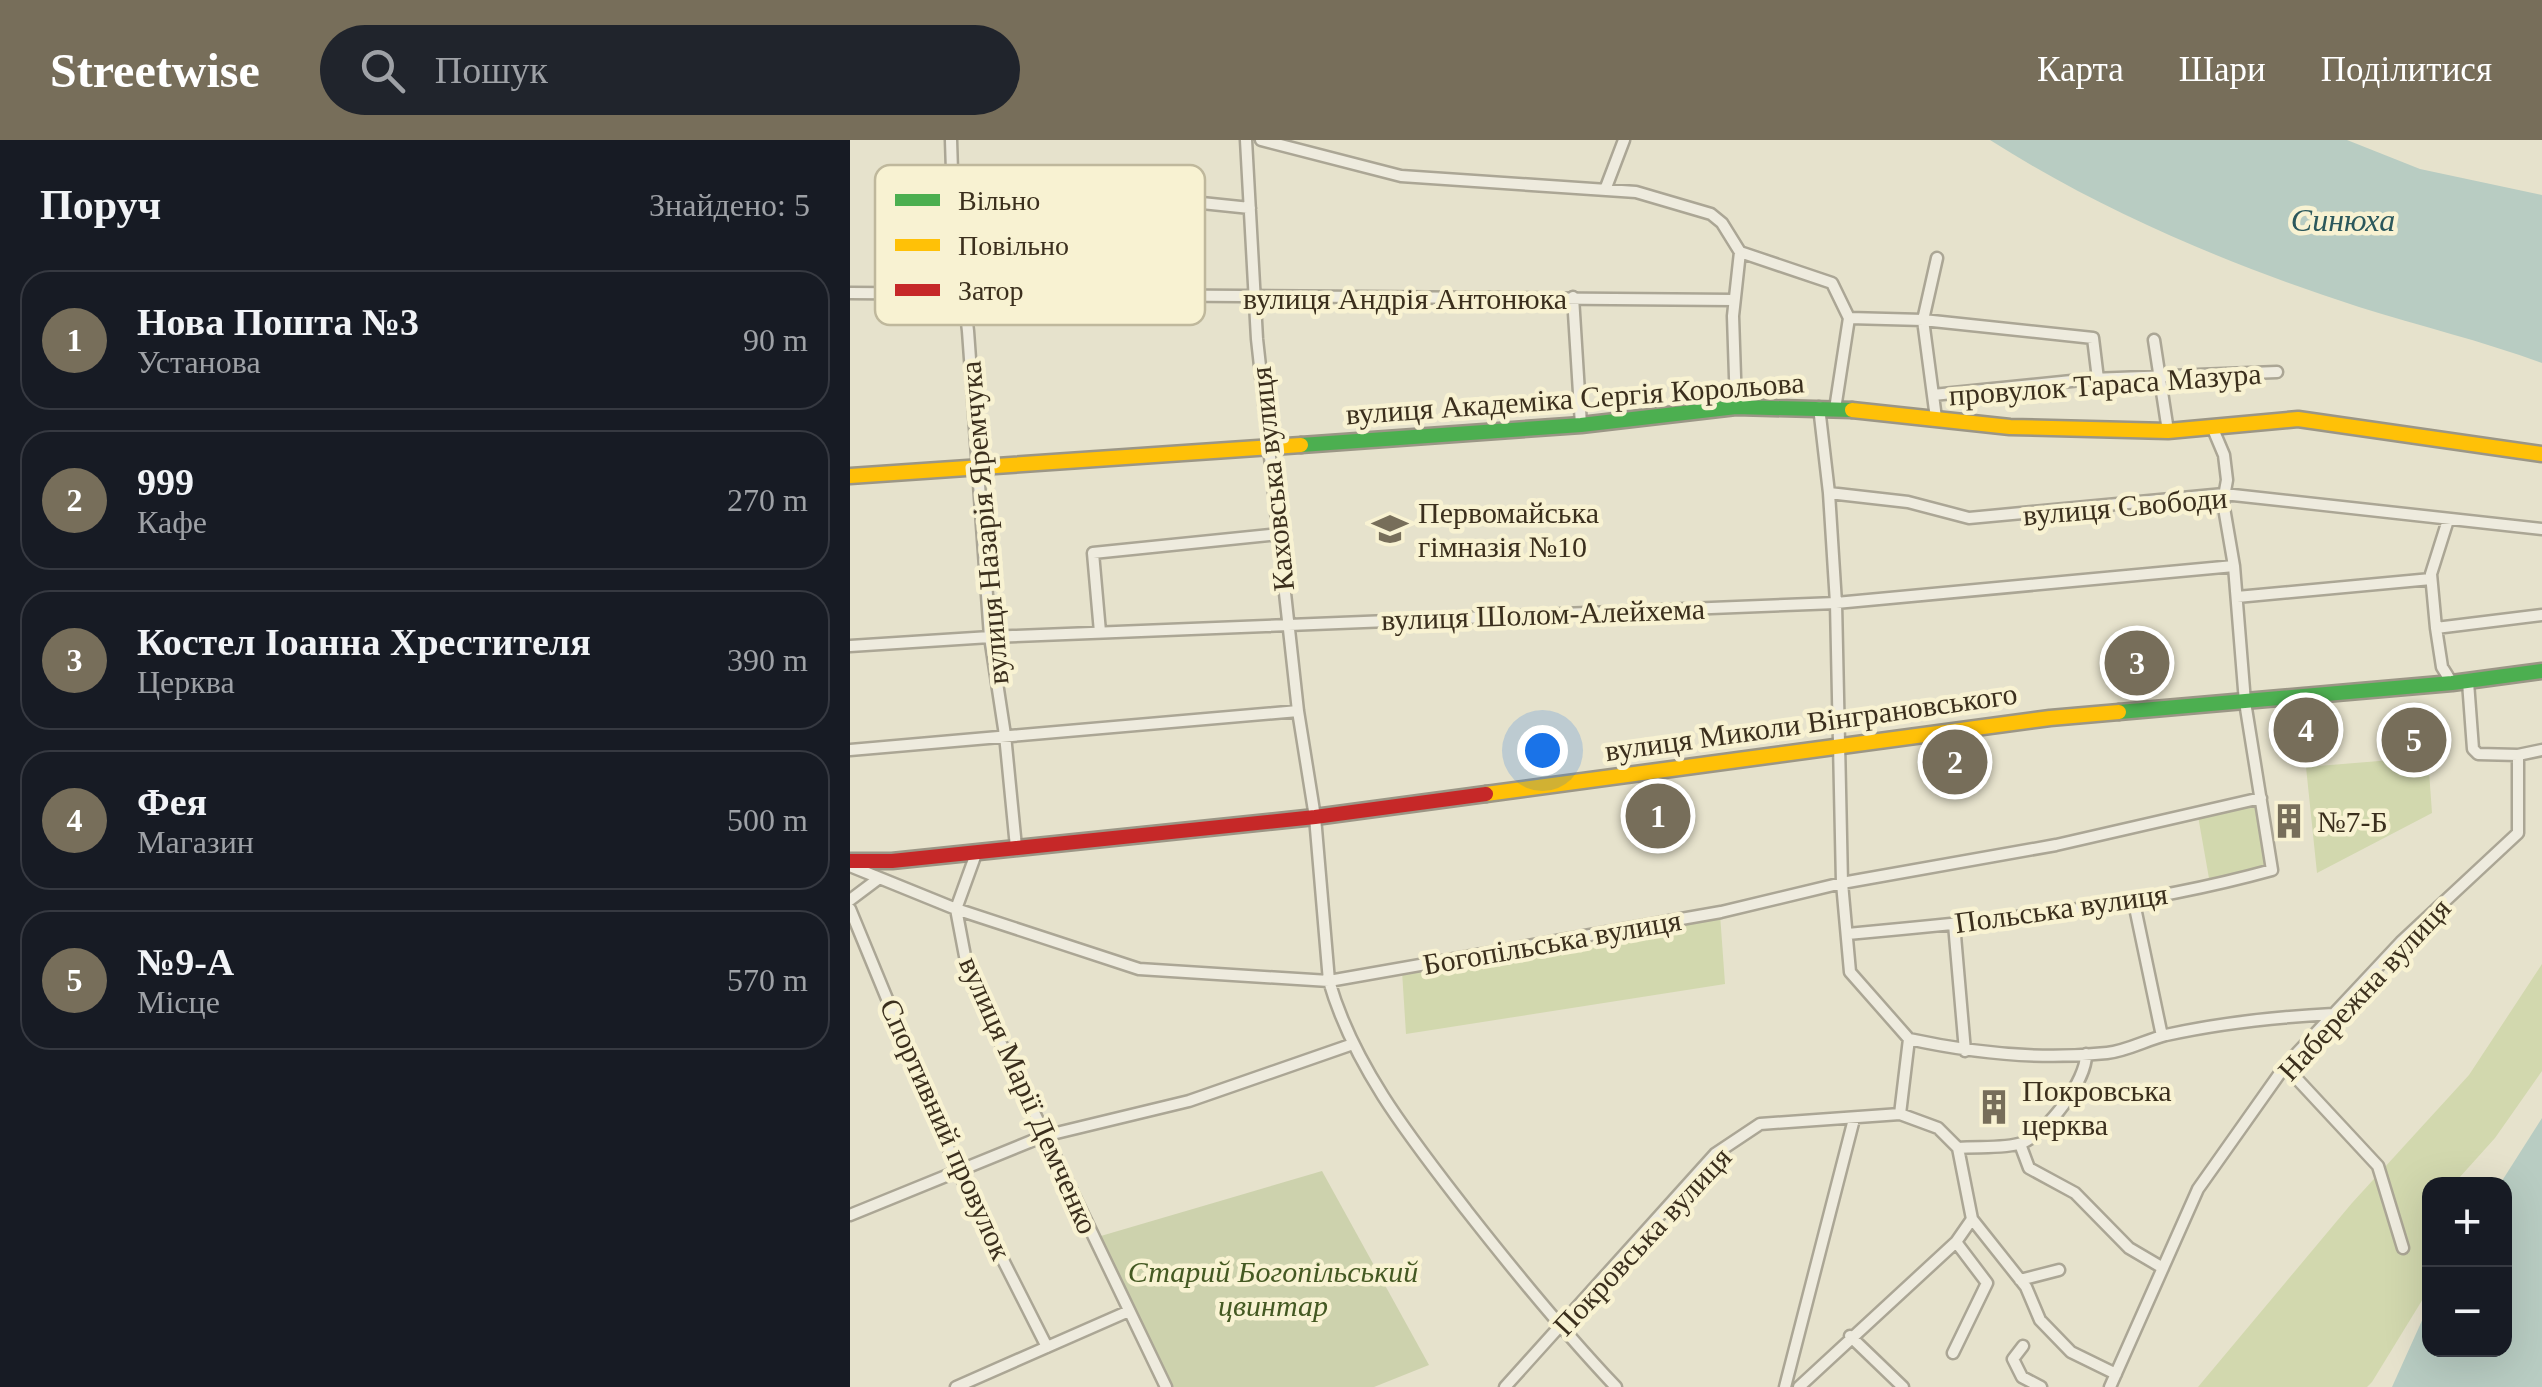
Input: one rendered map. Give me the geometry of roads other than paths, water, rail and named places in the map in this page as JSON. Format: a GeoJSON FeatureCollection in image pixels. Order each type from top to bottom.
{"type":"FeatureCollection","features":[{"type":"Feature","properties":{"kind":"street","name":"вулиця Назарія Яремчука"},"geometry":{"type":"LineString","coordinates":[[951,140],[952,165]]}},
{"type":"Feature","properties":{"kind":"street","name":"Каховська вулиця"},"geometry":{"type":"LineString","coordinates":[[1246,140],[1254,298],[1268,447],[1298,711],[1315,817],[1328,981],[1353,1044],[1410,1137],[1562,1328],[1616,1387]]}},
{"type":"Feature","properties":{"kind":"street"},"geometry":{"type":"LineString","coordinates":[[1261,140],[1401,176],[1636,192],[1712,214],[1740,252],[1734,300],[1736,407]]}},
{"type":"Feature","properties":{"kind":"street"},"geometry":{"type":"LineString","coordinates":[[1605,190],[1624,140]]}},
{"type":"Feature","properties":{"kind":"street"},"geometry":{"type":"LineString","coordinates":[[1205,203],[1250,208]]}},
{"type":"Feature","properties":{"kind":"street"},"geometry":{"type":"LineString","coordinates":[[1740,252],[1832,283],[1849,318],[1835,408]]}},
{"type":"Feature","properties":{"kind":"street"},"geometry":{"type":"LineString","coordinates":[[1936,418],[1923,320],[1937,258]]}},
{"type":"Feature","properties":{"kind":"street","name":"вулиця Андрія Антонюка"},"geometry":{"type":"LineString","coordinates":[[850,293],[875,293]]}},
{"type":"Feature","properties":{"kind":"street","name":"вулиця Андрія Антонюка"},"geometry":{"type":"LineString","coordinates":[[1205,297],[1734,300]]}},
{"type":"Feature","properties":{"kind":"street"},"geometry":{"type":"LineString","coordinates":[[1573,297],[1580,425]]}},
{"type":"Feature","properties":{"kind":"street"},"geometry":{"type":"LineString","coordinates":[[1849,318],[1923,320],[2092,338],[2098,378]]}},
{"type":"Feature","properties":{"kind":"street","name":"вулиця Назарія Яремчука"},"geometry":{"type":"LineString","coordinates":[[966,325],[990,637],[1016,847]]}},
{"type":"Feature","properties":{"kind":"street"},"geometry":{"type":"LineString","coordinates":[[2154,340],[2168,431]]}},
{"type":"Feature","properties":{"kind":"street","name":"провулок Тараса Мазура"},"geometry":{"type":"LineString","coordinates":[[1934,396],[2098,378],[2276,372]]}},
{"type":"Feature","properties":{"kind":"street","name":"вулиця Академіка Сергія Корольова"},"geometry":{"type":"LineString","coordinates":[[850,476],[1580,425],[1736,407],[1835,408],[2010,427],[2168,431],[2298,419],[2542,454]]}},
{"type":"Feature","properties":{"kind":"street"},"geometry":{"type":"LineString","coordinates":[[1818,407],[1829,493],[1836,603],[1842,883],[1850,972],[1909,1039],[1965,1052],[2113,1052],[2162,1036],[2224,1024],[2334,1014]]}},
{"type":"Feature","properties":{"kind":"street"},"geometry":{"type":"LineString","coordinates":[[2212,429],[2224,455],[2224,494],[2260,798]]}},
{"type":"Feature","properties":{"kind":"street","name":"вулиця Свободи"},"geometry":{"type":"LineString","coordinates":[[1829,493],[1908,502],[1969,518],[2224,494],[2542,529]]}},
{"type":"Feature","properties":{"kind":"street"},"geometry":{"type":"LineString","coordinates":[[2448,520],[2431,579],[2436,628],[2442,667],[2460,682],[2473,750],[2478,754],[2542,750]]}},
{"type":"Feature","properties":{"kind":"street"},"geometry":{"type":"LineString","coordinates":[[1100,632],[1093,553],[1279,534]]}},
{"type":"Feature","properties":{"kind":"street","name":"вулиця Шолом-Алейхема"},"geometry":{"type":"LineString","coordinates":[[850,646],[1100,632],[1836,603],[2234,566]]}},
{"type":"Feature","properties":{"kind":"street"},"geometry":{"type":"LineString","coordinates":[[2237,596],[2431,579]]}},
{"type":"Feature","properties":{"kind":"street"},"geometry":{"type":"LineString","coordinates":[[2436,628],[2542,615]]}},
{"type":"Feature","properties":{"kind":"street","name":"вулиця Миколи Вінграновського"},"geometry":{"type":"LineString","coordinates":[[850,863],[1315,817],[2050,718],[2460,682],[2542,671]]}},
{"type":"Feature","properties":{"kind":"street"},"geometry":{"type":"LineString","coordinates":[[850,750],[1298,711]]}},
{"type":"Feature","properties":{"kind":"street","name":"Набережна вулиця"},"geometry":{"type":"LineString","coordinates":[[2110,1387],[2198,1190],[2285,1066],[2401,942],[2518,834],[2518,754]]}},
{"type":"Feature","properties":{"kind":"street","name":"Польська вулиця"},"geometry":{"type":"LineString","coordinates":[[1847,934],[1954,924],[2134,898],[2211,886],[2272,870],[2260,798]]}},
{"type":"Feature","properties":{"kind":"street","name":"Богопільська вулиця"},"geometry":{"type":"LineString","coordinates":[[850,863],[878,879],[956,909],[1139,969],[1328,981],[1721,912],[1842,883],[2056,845],[2260,798]]}},
{"type":"Feature","properties":{"kind":"street"},"geometry":{"type":"LineString","coordinates":[[956,909],[977,851]]}},
{"type":"Feature","properties":{"kind":"street"},"geometry":{"type":"LineString","coordinates":[[850,900],[878,879]]}},
{"type":"Feature","properties":{"kind":"street"},"geometry":{"type":"LineString","coordinates":[[2134,898],[2162,1036]]}},
{"type":"Feature","properties":{"kind":"street","name":"Спортивний провулок"},"geometry":{"type":"LineString","coordinates":[[850,909],[958,1171],[1048,1347]]}},
{"type":"Feature","properties":{"kind":"street","name":"вулиця Марії Демченко"},"geometry":{"type":"LineString","coordinates":[[956,909],[969,976],[1166,1387]]}},
{"type":"Feature","properties":{"kind":"street"},"geometry":{"type":"LineString","coordinates":[[1954,924],[1965,1052]]}},
{"type":"Feature","properties":{"kind":"street"},"geometry":{"type":"LineString","coordinates":[[1909,1039],[1900,1114],[1938,1128],[1958,1148],[1972,1219],[2020,1280],[2040,1320],[2071,1352],[2116,1374]]}},
{"type":"Feature","properties":{"kind":"street"},"geometry":{"type":"LineString","coordinates":[[850,1216],[1044,1136],[1189,1101],[1353,1044]]}},
{"type":"Feature","properties":{"kind":"street"},"geometry":{"type":"LineString","coordinates":[[1958,1148],[2020,1144],[2039,1132],[2068,1098],[2086,1067],[2086,1054]]}},
{"type":"Feature","properties":{"kind":"street"},"geometry":{"type":"LineString","coordinates":[[2285,1066],[2378,1166],[2403,1248]]}},
{"type":"Feature","properties":{"kind":"street","name":"Покровська вулиця"},"geometry":{"type":"LineString","coordinates":[[1505,1387],[1716,1154],[1760,1124],[1900,1114]]}},
{"type":"Feature","properties":{"kind":"street"},"geometry":{"type":"LineString","coordinates":[[1785,1387],[1854,1118]]}},
{"type":"Feature","properties":{"kind":"street"},"geometry":{"type":"LineString","coordinates":[[2020,1144],[2029,1168],[2075,1193],[2129,1248],[2163,1268]]}},
{"type":"Feature","properties":{"kind":"street"},"geometry":{"type":"LineString","coordinates":[[1799,1387],[1956,1242],[1972,1219]]}},
{"type":"Feature","properties":{"kind":"street"},"geometry":{"type":"LineString","coordinates":[[1953,1353],[1986,1283],[1956,1242]]}},
{"type":"Feature","properties":{"kind":"street"},"geometry":{"type":"LineString","coordinates":[[2020,1280],[2059,1270]]}},
{"type":"Feature","properties":{"kind":"street"},"geometry":{"type":"LineString","coordinates":[[956,1387],[1129,1311]]}},
{"type":"Feature","properties":{"kind":"street"},"geometry":{"type":"LineString","coordinates":[[1850,1336],[1904,1387]]}},
{"type":"Feature","properties":{"kind":"street"},"geometry":{"type":"LineString","coordinates":[[2023,1346],[2013,1359],[2022,1377],[2040,1387]]}},
{"type":"Feature","properties":{"kind":"water","name":"Синюха"},"geometry":{"type":"Polygon","coordinates":[[[1990,140],[2347,140],[2420,169],[2542,195],[2542,363],[2359,307],[2216,255],[2123,214],[1990,140]]]}},
{"type":"Feature","properties":{"kind":"water"},"geometry":{"type":"Polygon","coordinates":[[[2542,1118],[2542,1387],[2392,1387],[2422,1321],[2422,1357],[2512,1357],[2512,1177],[2504,1177],[2542,1118]]]}},
{"type":"Feature","properties":{"kind":"place","name":"Первомайська гімназія №10"},"geometry":{"type":"Point","coordinates":[1390,529]}},
{"type":"Feature","properties":{"kind":"place","name":"Костел Іоанна Хрестителя"},"geometry":{"type":"Point","coordinates":[2137,663]}},
{"type":"Feature","properties":{"kind":"place","name":"Фея"},"geometry":{"type":"Point","coordinates":[2306,730]}},
{"type":"Feature","properties":{"kind":"place","name":"№9-А"},"geometry":{"type":"Point","coordinates":[2414,740]}},
{"type":"Feature","properties":{"kind":"place","name":"999"},"geometry":{"type":"Point","coordinates":[1955,762]}},
{"type":"Feature","properties":{"kind":"place","name":"Нова Пошта №3"},"geometry":{"type":"Point","coordinates":[1658,816]}},
{"type":"Feature","properties":{"kind":"place","name":"№7-Б"},"geometry":{"type":"Point","coordinates":[2289,821]}},
{"type":"Feature","properties":{"kind":"place","name":"Покровська церква"},"geometry":{"type":"Point","coordinates":[1994,1107]}},
{"type":"Feature","properties":{"kind":"park label","name":"Старий Богопільський цвинтар"},"geometry":{"type":"Point","coordinates":[1273,1288]}}]}
